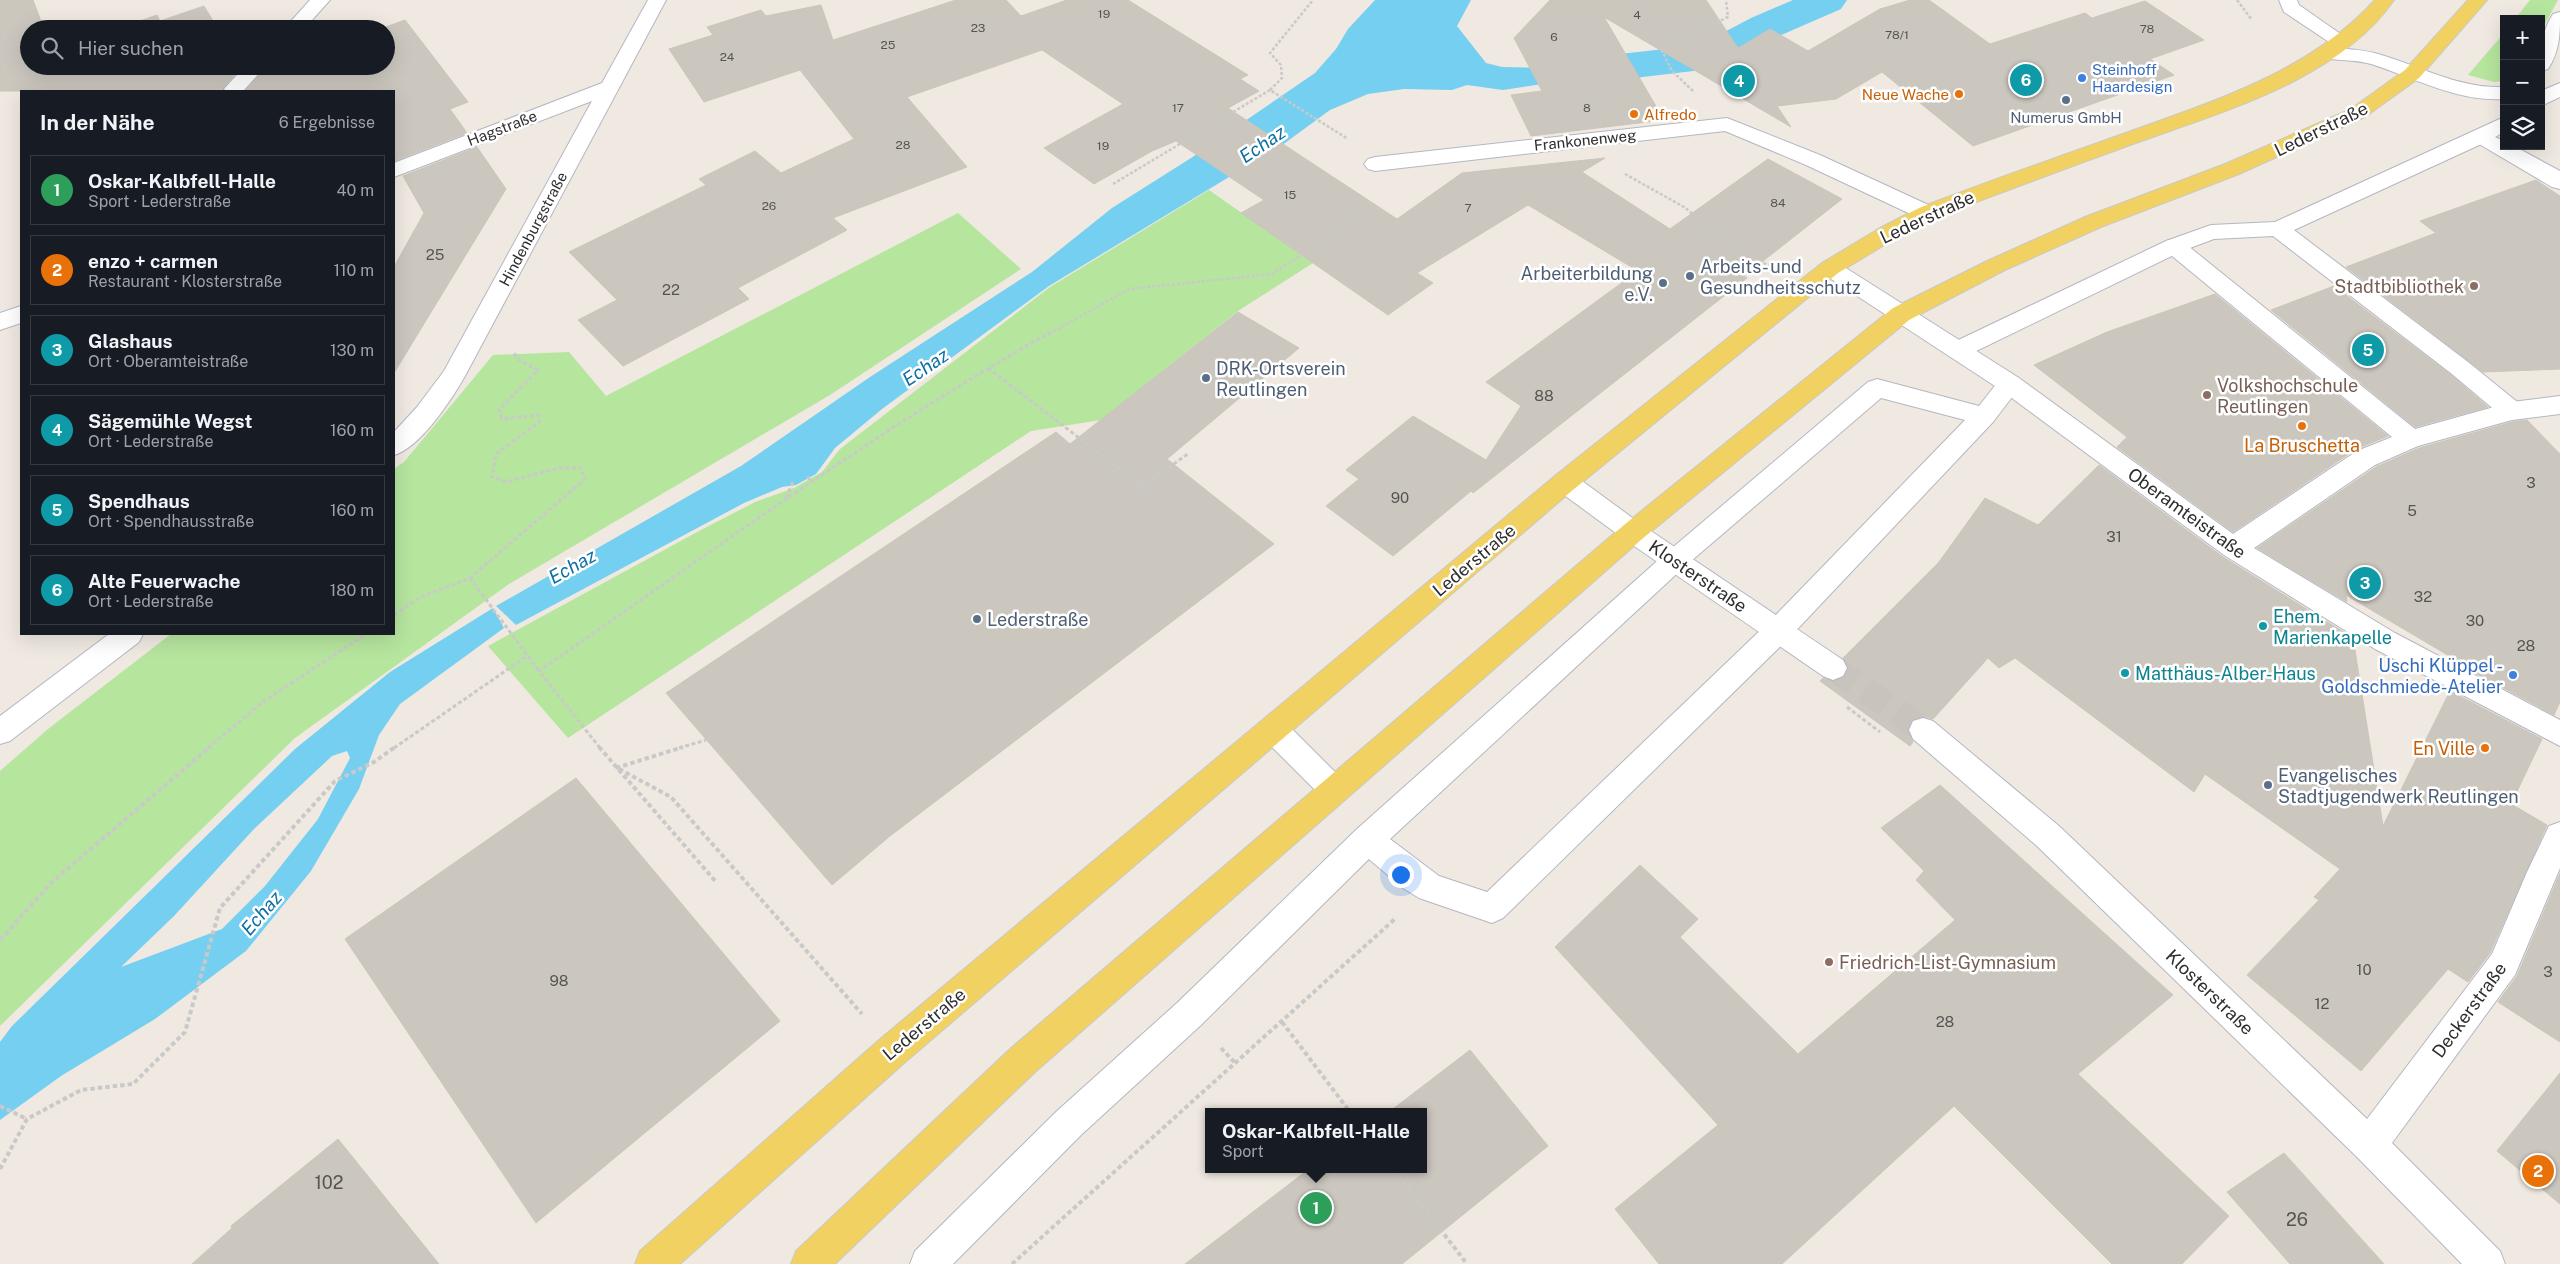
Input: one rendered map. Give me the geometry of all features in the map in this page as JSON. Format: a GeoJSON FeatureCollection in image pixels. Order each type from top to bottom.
{"type":"FeatureCollection","features":[{"type":"Feature","properties":{"kind":"main road","name":"Lederstraße"},"geometry":{"type":"LineString","coordinates":[[653,1264],[891,1052],[1565,482],[1830,268],[1888,233],[1927,213],[2209,110],[2265,86],[2334,47],[2360,27],[2385,0]]}},
{"type":"Feature","properties":{"kind":"main road","name":"Lederstraße"},"geometry":{"type":"LineString","coordinates":[[809,1264],[1022,1062],[1334,790],[1632,532],[1901,314],[1995,266],[2093,222],[2232,169],[2342,121],[2371,106],[2412,74],[2478,0]]}},
{"type":"Feature","properties":{"kind":"street"},"geometry":{"type":"LineString","coordinates":[[302,20],[321,0]]}},
{"type":"Feature","properties":{"kind":"street","name":"Hindenburgstraße"},"geometry":{"type":"LineString","coordinates":[[395,445],[405,437],[431,407],[453,376],[657,0]]}},
{"type":"Feature","properties":{"kind":"street"},"geometry":{"type":"LineString","coordinates":[[2288,0],[2291,8],[2334,47],[2372,58],[2452,87],[2486,94],[2500,93]]}},
{"type":"Feature","properties":{"kind":"street"},"geometry":{"type":"LineString","coordinates":[[2543,60],[2560,18]]}},
{"type":"Feature","properties":{"kind":"street"},"geometry":{"type":"LineString","coordinates":[[234,89],[247,75]]}},
{"type":"Feature","properties":{"kind":"street","name":"Hagstraße"},"geometry":{"type":"LineString","coordinates":[[395,170],[610,87]]}},
{"type":"Feature","properties":{"kind":"street"},"geometry":{"type":"LineString","coordinates":[[2545,98],[2560,89]]}},
{"type":"Feature","properties":{"kind":"street","name":"Frankonenweg"},"geometry":{"type":"LineString","coordinates":[[1375,164],[1727,124],[1813,160],[1927,213]]}},
{"type":"Feature","properties":{"kind":"street"},"geometry":{"type":"LineString","coordinates":[[1958,350],[2174,246],[2211,232],[2278,229],[2481,137],[2500,125]]}},
{"type":"Feature","properties":{"kind":"street"},"geometry":{"type":"LineString","coordinates":[[2481,137],[2560,182]]}},
{"type":"Feature","properties":{"kind":"street"},"geometry":{"type":"LineString","coordinates":[[2278,229],[2460,368],[2512,411]]}},
{"type":"Feature","properties":{"kind":"street"},"geometry":{"type":"LineString","coordinates":[[2174,246],[2411,439]]}},
{"type":"Feature","properties":{"kind":"street","name":"Oberamteistraße"},"geometry":{"type":"LineString","coordinates":[[1830,268],[2010,384],[2233,548],[2385,641],[2560,734]]}},
{"type":"Feature","properties":{"kind":"street"},"geometry":{"type":"LineString","coordinates":[[0,322],[20,314]]}},
{"type":"Feature","properties":{"kind":"street"},"geometry":{"type":"LineString","coordinates":[[1368,839],[1414,878],[1430,888],[1492,908],[1779,630],[1984,416],[2010,384]]}},
{"type":"Feature","properties":{"kind":"street"},"geometry":{"type":"LineString","coordinates":[[928,1264],[1069,1123],[1189,1014],[1368,839],[1674,561],[1877,388],[1984,416]]}},
{"type":"Feature","properties":{"kind":"street"},"geometry":{"type":"LineString","coordinates":[[2233,548],[2366,458],[2411,439],[2512,411],[2560,405]]}},
{"type":"Feature","properties":{"kind":"street","name":"Klosterstraße"},"geometry":{"type":"LineString","coordinates":[[1565,482],[1632,532],[1834,668]]}},
{"type":"Feature","properties":{"kind":"street"},"geometry":{"type":"LineString","coordinates":[[0,732],[128,635]]}},
{"type":"Feature","properties":{"kind":"street"},"geometry":{"type":"LineString","coordinates":[[1274,730],[1334,790]]}},
{"type":"Feature","properties":{"kind":"street","name":"Klosterstraße"},"geometry":{"type":"LineString","coordinates":[[1923,730],[2048,836],[2370,1144],[2487,1264]]}},
{"type":"Feature","properties":{"kind":"street","name":"Deckerstraße"},"geometry":{"type":"LineString","coordinates":[[2370,1144],[2504,964],[2542,872],[2560,836]]}},
{"type":"Feature","properties":{"kind":"path"},"geometry":{"type":"LineString","coordinates":[[1113,184],[1270,90],[1282,78],[1281,65],[1270,53],[1313,0]]}},
{"type":"Feature","properties":{"kind":"path"},"geometry":{"type":"LineString","coordinates":[[1672,71],[1661,49],[1728,17],[1726,0]]}},
{"type":"Feature","properties":{"kind":"path"},"geometry":{"type":"LineString","coordinates":[[1270,90],[1275,95],[1343,133]]}},
{"type":"Feature","properties":{"kind":"path"},"geometry":{"type":"LineString","coordinates":[[539,671],[786,500],[988,368],[1129,289],[1272,274],[1343,227],[1375,164]]}},
{"type":"Feature","properties":{"kind":"path"},"geometry":{"type":"LineString","coordinates":[[1621,172],[1684,207],[1725,240],[1806,288]]}},
{"type":"Feature","properties":{"kind":"path"},"geometry":{"type":"LineString","coordinates":[[395,615],[421,597],[470,578],[585,479],[581,468],[559,468],[506,482],[492,477],[496,454],[539,422],[539,415],[502,419],[499,410],[538,370],[519,360],[512,351]]}},
{"type":"Feature","properties":{"kind":"path"},"geometry":{"type":"LineString","coordinates":[[988,368],[1152,494]]}},
{"type":"Feature","properties":{"kind":"path"},"geometry":{"type":"LineString","coordinates":[[1142,487],[1189,453]]}},
{"type":"Feature","properties":{"kind":"path"},"geometry":{"type":"LineString","coordinates":[[807,477],[813,482]]}},
{"type":"Feature","properties":{"kind":"path"},"geometry":{"type":"LineString","coordinates":[[786,500],[793,482]]}},
{"type":"Feature","properties":{"kind":"path"},"geometry":{"type":"LineString","coordinates":[[470,578],[480,589],[527,656],[616,768],[717,883]]}},
{"type":"Feature","properties":{"kind":"path"},"geometry":{"type":"LineString","coordinates":[[0,940],[53,881],[264,701],[364,635]]}},
{"type":"Feature","properties":{"kind":"path"},"geometry":{"type":"LineString","coordinates":[[0,1169],[26,1119],[81,1090],[133,1084],[185,1032],[220,908],[335,781],[374,762],[527,656]]}},
{"type":"Feature","properties":{"kind":"path"},"geometry":{"type":"LineString","coordinates":[[1845,706],[1884,735]]}},
{"type":"Feature","properties":{"kind":"path"},"geometry":{"type":"LineString","coordinates":[[616,768],[706,740]]}},
{"type":"Feature","properties":{"kind":"path"},"geometry":{"type":"LineString","coordinates":[[616,768],[671,797],[862,1014]]}},
{"type":"Feature","properties":{"kind":"path"},"geometry":{"type":"LineString","coordinates":[[1012,1264],[1430,888]]}},
{"type":"Feature","properties":{"kind":"path"},"geometry":{"type":"LineString","coordinates":[[1282,1022],[1347,1108]]}},
{"type":"Feature","properties":{"kind":"path"},"geometry":{"type":"LineString","coordinates":[[0,1106],[26,1119]]}},
{"type":"Feature","properties":{"kind":"path"},"geometry":{"type":"LineString","coordinates":[[1397,1173],[1467,1264]]}},
{"type":"Feature","properties":{"kind":"green space"},"geometry":{"type":"Polygon","coordinates":[[[2530,0],[2558,0],[2545,24],[2545,15],[2518,15],[2530,0]]]}},
{"type":"Feature","properties":{"kind":"green space"},"geometry":{"type":"Polygon","coordinates":[[[2500,38],[2500,81],[2494,82],[2468,75],[2500,38]]]}},
{"type":"Feature","properties":{"kind":"green space"},"geometry":{"type":"Polygon","coordinates":[[[1209,190],[1313,263],[1238,311],[1101,420],[1031,431],[568,738],[488,646],[699,531],[755,502],[794,488],[822,472],[840,449],[1050,287],[1209,190]]]}},
{"type":"Feature","properties":{"kind":"green space"},"geometry":{"type":"Polygon","coordinates":[[[958,213],[1021,269],[830,395],[509,584],[295,738],[0,1026],[0,771],[48,729],[170,635],[395,635],[395,468],[404,462],[493,355],[569,352],[606,396],[958,213]]]}},
{"type":"Feature","properties":{"kind":"water","name":"Echaz"},"geometry":{"type":"Polygon","coordinates":[[[1375,0],[1471,0],[1457,26],[1486,63],[1502,67],[1550,68],[1570,80],[1503,90],[1467,85],[1452,90],[1404,89],[1368,94],[1330,110],[1285,143],[1049,286],[882,409],[835,448],[816,474],[796,485],[782,487],[744,503],[516,625],[496,606],[741,466],[870,377],[1032,272],[1112,208],[1191,158],[1315,73],[1336,49],[1348,29],[1375,0]]]}},
{"type":"Feature","properties":{"kind":"water"},"geometry":{"type":"Polygon","coordinates":[[[1806,0],[1840,0],[1770,29],[1737,48],[1722,42],[1806,0]]]}},
{"type":"Feature","properties":{"kind":"water","name":"Echaz"},"geometry":{"type":"Polygon","coordinates":[[[493,608],[504,628],[400,704],[379,735],[359,789],[311,871],[246,951],[155,1019],[61,1076],[0,1120],[0,1042],[12,1026],[295,749],[390,672],[493,608]],[[347,751],[332,756],[254,829],[174,916],[121,967],[222,929],[265,886],[318,819],[350,758],[347,751]]]}},
{"type":"Feature","properties":{"kind":"building"},"geometry":{"type":"Polygon","coordinates":[[[0,0],[33,0],[41,20],[20,20],[20,75],[234,75],[223,88],[224,90],[0,91],[0,0]]]}},
{"type":"Feature","properties":{"kind":"building"},"geometry":{"type":"Polygon","coordinates":[[[956,0],[1006,0],[1021,16],[1067,0],[1128,0],[1248,75],[1240,79],[1259,91],[1228,108],[1397,219],[1462,173],[1605,158],[1582,172],[1670,229],[1768,159],[1842,199],[1744,276],[1747,278],[1473,493],[1471,491],[1393,556],[1326,506],[1359,479],[1346,470],[1413,416],[1486,460],[1521,406],[1486,382],[1638,271],[1528,205],[1417,273],[1433,283],[1388,315],[1241,213],[1264,200],[1176,141],[1152,151],[1094,184],[1044,148],[1123,104],[1042,50],[907,97],[967,167],[833,218],[847,230],[738,288],[749,299],[623,366],[578,320],[617,300],[569,252],[706,185],[699,179],[755,151],[781,173],[854,139],[800,70],[704,102],[669,49],[713,35],[707,27],[761,10],[766,16],[821,5],[833,40],[956,0]]]}},
{"type":"Feature","properties":{"kind":"building"},"geometry":{"type":"Polygon","coordinates":[[[1550,0],[1706,0],[1738,48],[1770,29],[1808,51],[1880,9],[1910,0],[1929,0],[1990,44],[2085,13],[2092,18],[2145,1],[2204,40],[2150,59],[2174,75],[1973,146],[1882,72],[1836,99],[1777,106],[1791,127],[1604,17],[1664,120],[1531,136],[1511,95],[1542,91],[1514,38],[1550,0]]]}},
{"type":"Feature","properties":{"kind":"building"},"geometry":{"type":"Polygon","coordinates":[[[204,6],[213,20],[163,20],[204,6]]]}},
{"type":"Feature","properties":{"kind":"building"},"geometry":{"type":"Polygon","coordinates":[[[157,15],[160,20],[143,20],[157,15]]]}},
{"type":"Feature","properties":{"kind":"building"},"geometry":{"type":"Polygon","coordinates":[[[405,20],[468,102],[450,109],[467,133],[395,161],[395,90],[246,90],[260,75],[395,75],[395,24],[405,20]]]}},
{"type":"Feature","properties":{"kind":"building"},"geometry":{"type":"Polygon","coordinates":[[[477,147],[506,189],[395,371],[395,265],[424,213],[403,176],[477,147]]]}},
{"type":"Feature","properties":{"kind":"building"},"geometry":{"type":"Polygon","coordinates":[[[2536,180],[2560,196],[2560,369],[2483,372],[2346,267],[2436,233],[2420,221],[2536,180]]]}},
{"type":"Feature","properties":{"kind":"building"},"geometry":{"type":"Polygon","coordinates":[[[2334,286],[2451,375],[2488,407],[2415,427],[2271,310],[2334,286]]]}},
{"type":"Feature","properties":{"kind":"building","name":"Volkshochschule Reutlingen"},"geometry":{"type":"Polygon","coordinates":[[[2215,294],[2388,436],[2356,449],[2233,532],[2117,447],[2127,437],[2034,365],[2107,332],[2215,294]]]}},
{"type":"Feature","properties":{"kind":"building","name":"Lederstraße"},"geometry":{"type":"Polygon","coordinates":[[[1238,312],[1299,348],[1167,459],[1274,544],[890,836],[832,885],[666,693],[1056,432],[1070,444],[1238,312]]]}},
{"type":"Feature","properties":{"kind":"building"},"geometry":{"type":"Polygon","coordinates":[[[2527,420],[2560,454],[2560,702],[2554,715],[2462,666],[2463,664],[2346,595],[2347,602],[2257,548],[2376,467],[2419,448],[2512,422],[2527,420]]]}},
{"type":"Feature","properties":{"kind":"building"},"geometry":{"type":"Polygon","coordinates":[[[2099,465],[2223,557],[2353,638],[2383,826],[2450,691],[2542,739],[2511,804],[2547,825],[2490,953],[2468,982],[2448,969],[2361,1071],[2247,975],[2319,900],[2314,897],[2340,869],[2205,774],[2194,792],[2015,658],[1999,668],[1988,658],[1933,719],[1922,716],[1912,719],[1907,729],[1913,742],[1910,746],[1820,681],[1823,678],[1834,682],[1845,677],[1849,667],[1843,658],[1939,562],[1985,498],[2038,525],[2099,465]]]}},
{"type":"Feature","properties":{"kind":"building"},"geometry":{"type":"Polygon","coordinates":[[[576,778],[780,1021],[536,1223],[345,939],[576,778]]]}},
{"type":"Feature","properties":{"kind":"building","name":"Friedrich-List-Gymnasium"},"geometry":{"type":"Polygon","coordinates":[[[1940,785],[2173,995],[2078,1074],[2229,1216],[2182,1264],[2112,1264],[1954,1106],[1782,1264],[1659,1264],[1615,1209],[1718,1125],[1555,947],[1640,865],[1698,919],[1680,937],[1798,1054],[1955,920],[1916,880],[1924,871],[1881,828],[1940,785]]]}},
{"type":"Feature","properties":{"kind":"building"},"geometry":{"type":"Polygon","coordinates":[[[2560,873],[2560,1042],[2498,1002],[2517,976],[2560,873]]]}},
{"type":"Feature","properties":{"kind":"building"},"geometry":{"type":"Polygon","coordinates":[[[1470,1050],[1548,1146],[1402,1264],[1185,1264],[1304,1173],[1427,1173],[1427,1108],[1394,1108],[1470,1050]]]}},
{"type":"Feature","properties":{"kind":"building"},"geometry":{"type":"Polygon","coordinates":[[[2560,1073],[2560,1204],[2497,1151],[2560,1073]]]}},
{"type":"Feature","properties":{"kind":"building"},"geometry":{"type":"Polygon","coordinates":[[[338,1139],[439,1264],[192,1264],[232,1228],[231,1226],[338,1139]]]}},
{"type":"Feature","properties":{"kind":"building"},"geometry":{"type":"Polygon","coordinates":[[[2284,1153],[2384,1264],[2290,1264],[2227,1192],[2284,1153]]]}},
{"type":"Feature","properties":{"kind":"waterway"},"geometry":{"type":"LineString","coordinates":[[1567,73],[1710,56],[1765,27],[1827,0]]}},
{"type":"Feature","properties":{"kind":"tunnel"},"geometry":{"type":"LineString","coordinates":[[1833,668],[1923,730]]}},
{"type":"Feature","properties":{"kind":"place","name":"Steinhoff Haardesign"},"geometry":{"type":"Point","coordinates":[2082,78]}},
{"type":"Feature","properties":{"kind":"place","name":"Alte Feuerwache"},"geometry":{"type":"Point","coordinates":[2026,80]}},
{"type":"Feature","properties":{"kind":"place","name":"Sägemühle Wegst"},"geometry":{"type":"Point","coordinates":[1739,81]}},
{"type":"Feature","properties":{"kind":"place","name":"Neue Wache"},"geometry":{"type":"Point","coordinates":[1959,94]}},
{"type":"Feature","properties":{"kind":"place","name":"Numerus GmbH"},"geometry":{"type":"Point","coordinates":[2066,100]}},
{"type":"Feature","properties":{"kind":"place","name":"Alfredo"},"geometry":{"type":"Point","coordinates":[1634,114]}},
{"type":"Feature","properties":{"kind":"place","name":"Arbeits- und Gesundheitsschutz"},"geometry":{"type":"Point","coordinates":[1690,276]}},
{"type":"Feature","properties":{"kind":"place","name":"Arbeiterbildung e.V."},"geometry":{"type":"Point","coordinates":[1663,283]}},
{"type":"Feature","properties":{"kind":"place","name":"Stadtbibliothek"},"geometry":{"type":"Point","coordinates":[2474,286]}},
{"type":"Feature","properties":{"kind":"place","name":"Spendhaus"},"geometry":{"type":"Point","coordinates":[2368,350]}},
{"type":"Feature","properties":{"kind":"place","name":"DRK-Ortsverein Reutlingen"},"geometry":{"type":"Point","coordinates":[1206,378]}},
{"type":"Feature","properties":{"kind":"place","name":"Volkshochschule Reutlingen"},"geometry":{"type":"Point","coordinates":[2207,395]}},
{"type":"Feature","properties":{"kind":"place","name":"La Bruschetta"},"geometry":{"type":"Point","coordinates":[2302,426]}},
{"type":"Feature","properties":{"kind":"place","name":"Glashaus"},"geometry":{"type":"Point","coordinates":[2365,583]}},
{"type":"Feature","properties":{"kind":"place","name":"Lederstraße"},"geometry":{"type":"Point","coordinates":[977,619]}},
{"type":"Feature","properties":{"kind":"place","name":"Ehem. Marienkapelle"},"geometry":{"type":"Point","coordinates":[2263,626]}},
{"type":"Feature","properties":{"kind":"place","name":"Matthäus-Alber-Haus"},"geometry":{"type":"Point","coordinates":[2125,673]}},
{"type":"Feature","properties":{"kind":"place","name":"Uschi Klüppel - Goldschmiede-Atelier"},"geometry":{"type":"Point","coordinates":[2513,675]}},
{"type":"Feature","properties":{"kind":"place","name":"En Ville"},"geometry":{"type":"Point","coordinates":[2485,748]}},
{"type":"Feature","properties":{"kind":"place","name":"Evangelisches Stadtjugendwerk Reutlingen"},"geometry":{"type":"Point","coordinates":[2268,785]}},
{"type":"Feature","properties":{"kind":"place","name":"Friedrich-List-Gymnasium"},"geometry":{"type":"Point","coordinates":[1829,962]}},
{"type":"Feature","properties":{"kind":"place","name":"enzo + carmen"},"geometry":{"type":"Point","coordinates":[2538,1171]}},
{"type":"Feature","properties":{"kind":"place","name":"Oskar-Kalbfell-Halle"},"geometry":{"type":"Point","coordinates":[1316,1208]}}]}
